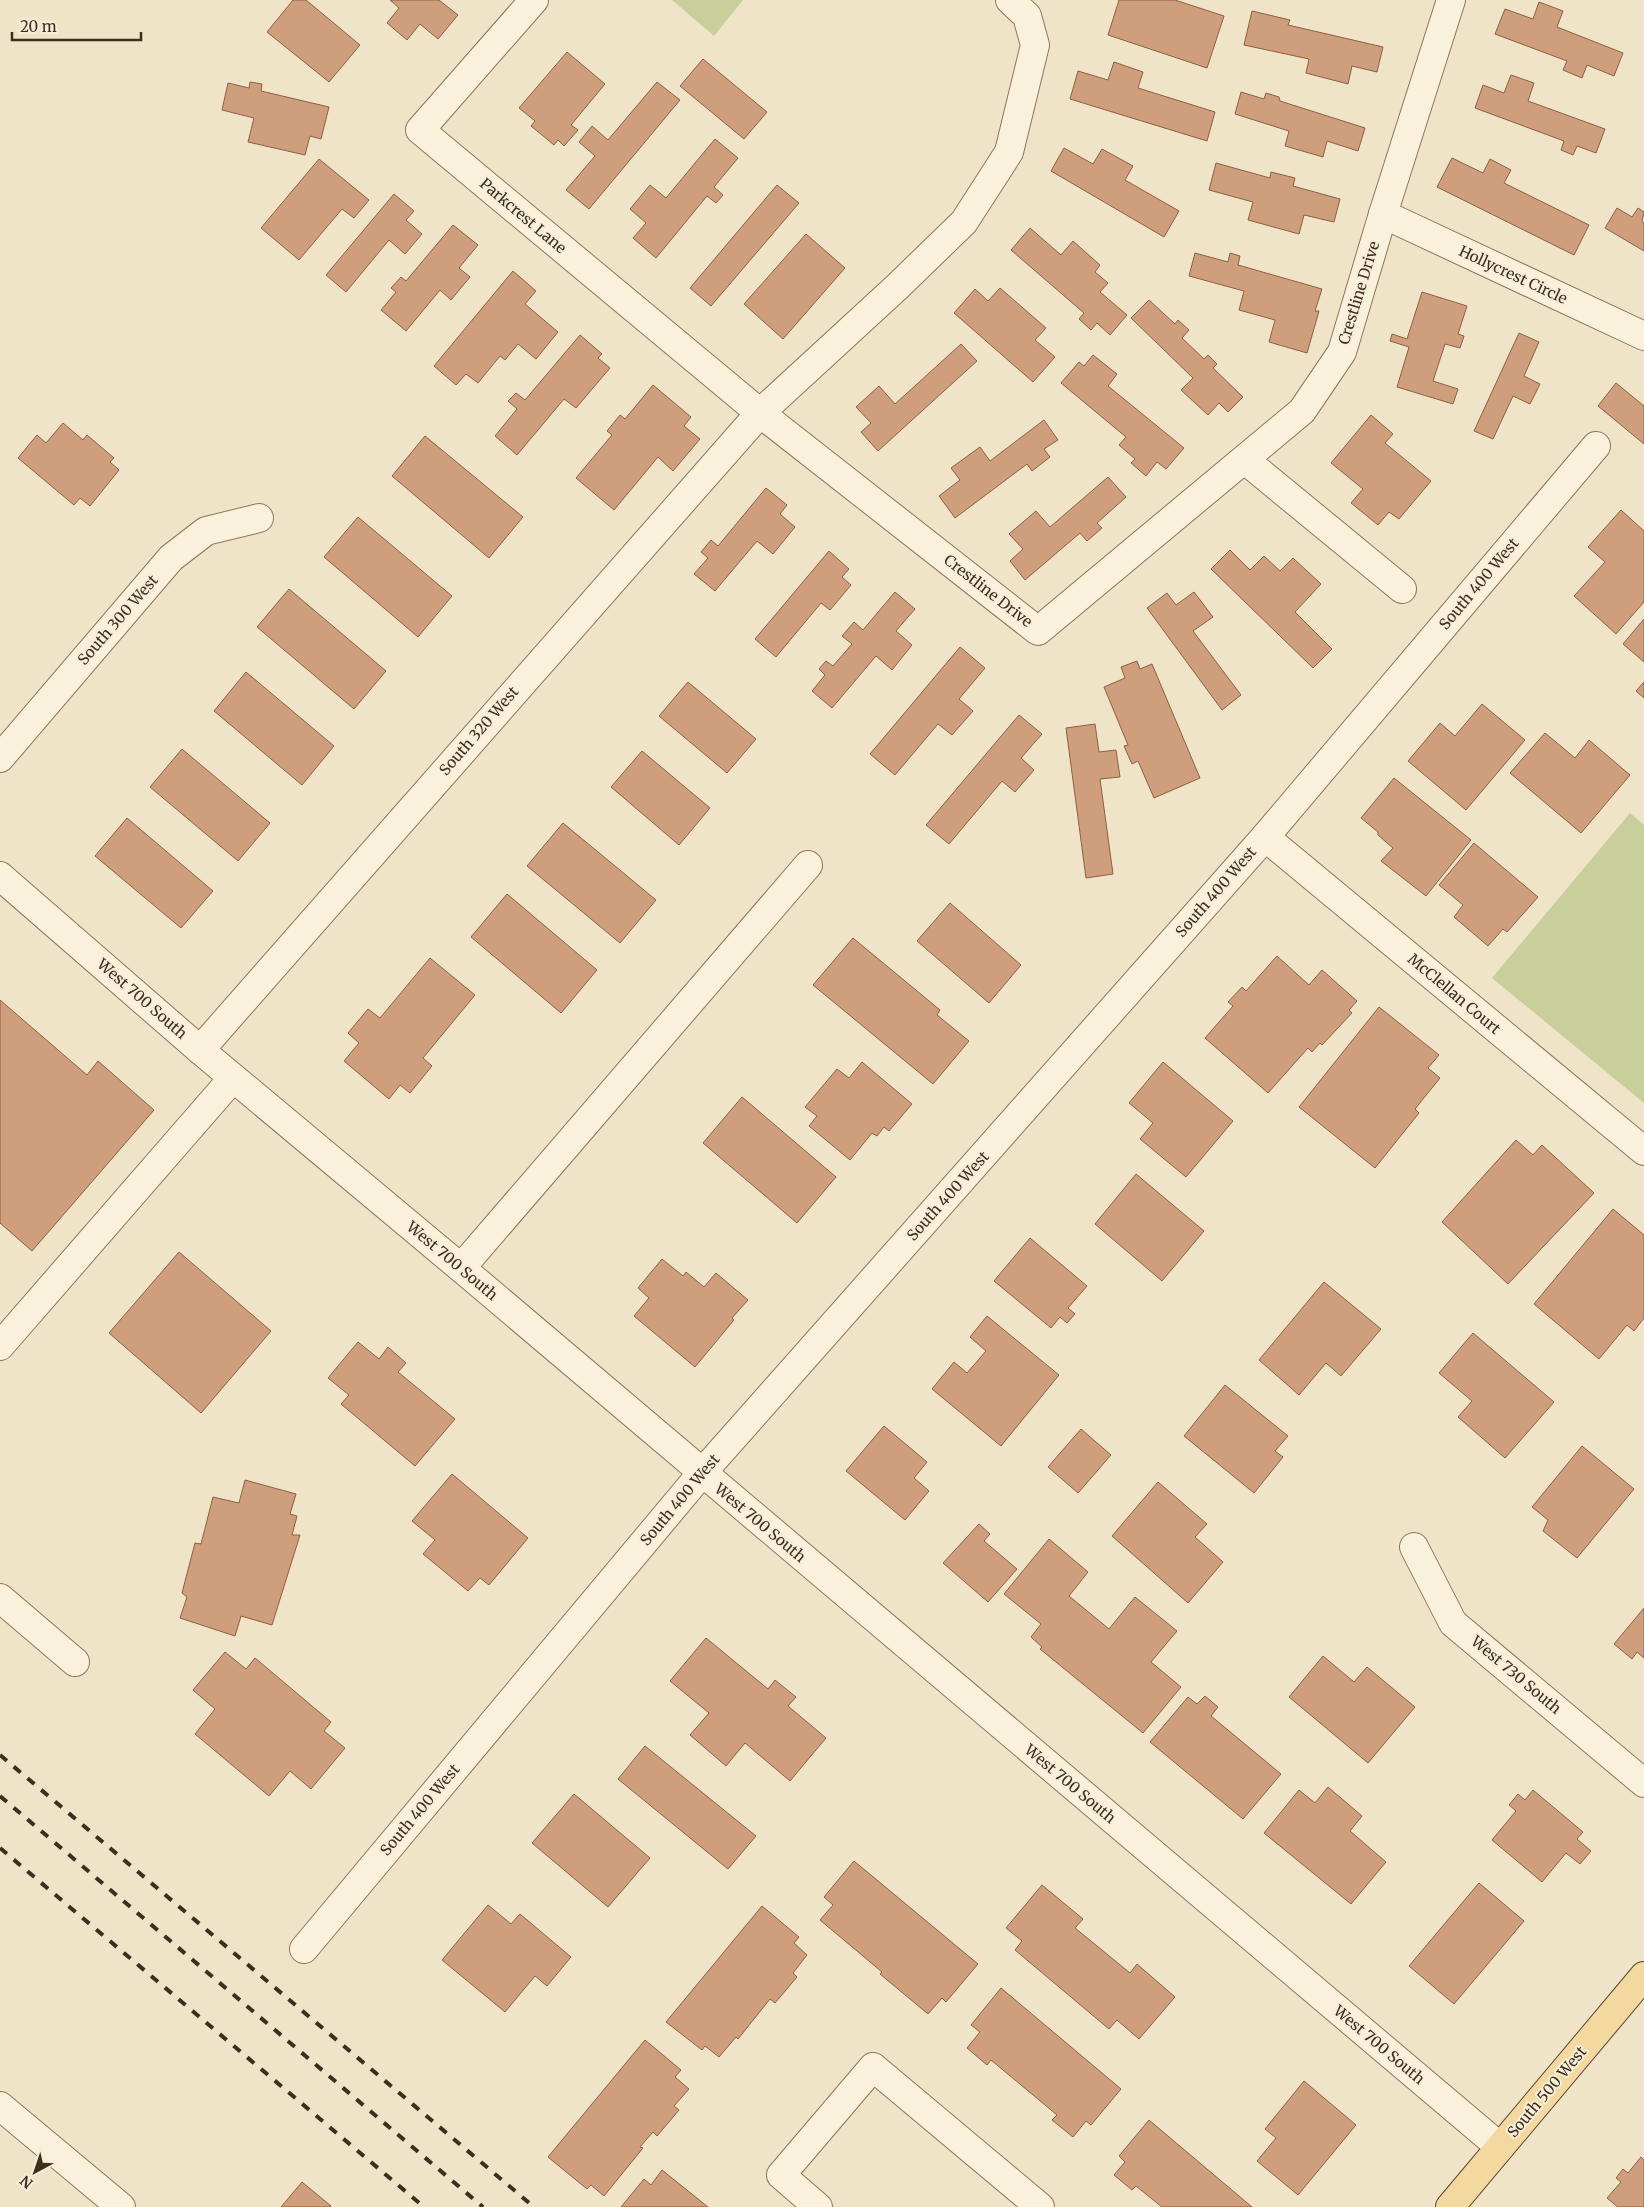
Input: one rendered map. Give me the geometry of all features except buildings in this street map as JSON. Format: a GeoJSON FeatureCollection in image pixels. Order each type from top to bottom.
{"type":"FeatureCollection","features":[{"type":"Feature","properties":{"kind":"main road","name":"South 500 West"},"geometry":{"type":"LineString","coordinates":[[1450,2207],[1644,1976]]}},
{"type":"Feature","properties":{"kind":"street","name":"Parkcrest Lane"},"geometry":{"type":"LineString","coordinates":[[534,0],[420,130],[760,413]]}},
{"type":"Feature","properties":{"kind":"street","name":"Crestline Drive"},"geometry":{"type":"LineString","coordinates":[[760,413],[1038,631],[1246,460],[1302,411],[1342,352],[1382,214],[1451,0]]}},
{"type":"Feature","properties":{"kind":"street"},"geometry":{"type":"LineString","coordinates":[[760,413],[897,287],[964,222],[1009,152],[1035,45],[1023,5]]}},
{"type":"Feature","properties":{"kind":"street","name":"Hollycrest Circle"},"geometry":{"type":"LineString","coordinates":[[1382,214],[1644,336]]}},
{"type":"Feature","properties":{"kind":"street","name":"South 320 West"},"geometry":{"type":"LineString","coordinates":[[200,1050],[760,413]]}},
{"type":"Feature","properties":{"kind":"street","name":"South 400 West"},"geometry":{"type":"LineString","coordinates":[[304,1949],[702,1474],[1265,837],[1596,446]]}},
{"type":"Feature","properties":{"kind":"street"},"geometry":{"type":"LineString","coordinates":[[1246,460],[1402,589]]}},
{"type":"Feature","properties":{"kind":"street","name":"South 300 West"},"geometry":{"type":"LineString","coordinates":[[0,758],[171,558],[206,531],[259,518]]}},
{"type":"Feature","properties":{"kind":"street","name":"McClellan Court"},"geometry":{"type":"LineString","coordinates":[[1265,837],[1644,1151]]}},
{"type":"Feature","properties":{"kind":"street"},"geometry":{"type":"LineString","coordinates":[[461,1268],[808,865]]}},
{"type":"Feature","properties":{"kind":"street","name":"West 700 South"},"geometry":{"type":"LineString","coordinates":[[0,876],[233,1078],[461,1268],[702,1474],[1500,2147]]}},
{"type":"Feature","properties":{"kind":"street"},"geometry":{"type":"LineString","coordinates":[[0,1346],[233,1078]]}},
{"type":"Feature","properties":{"kind":"street","name":"West 730 South"},"geometry":{"type":"LineString","coordinates":[[1414,1547],[1453,1623],[1644,1783]]}},
{"type":"Feature","properties":{"kind":"street"},"geometry":{"type":"LineString","coordinates":[[0,1598],[75,1662]]}},
{"type":"Feature","properties":{"kind":"street"},"geometry":{"type":"LineString","coordinates":[[818,2207],[781,2175],[873,2067],[1040,2207]]}},
{"type":"Feature","properties":{"kind":"street"},"geometry":{"type":"LineString","coordinates":[[0,2106],[121,2207]]}},
{"type":"Feature","properties":{"kind":"green space"},"geometry":{"type":"Polygon","coordinates":[[[672,0],[743,0],[714,36],[672,0]]]}},
{"type":"Feature","properties":{"kind":"green space"},"geometry":{"type":"Polygon","coordinates":[[[1630,813],[1644,825],[1644,1103],[1492,978],[1630,813]]]}},
{"type":"Feature","properties":{"kind":"railway"},"geometry":{"type":"LineString","coordinates":[[0,1755],[534,2207]]}},
{"type":"Feature","properties":{"kind":"railway"},"geometry":{"type":"LineString","coordinates":[[0,1796],[483,2207]]}},
{"type":"Feature","properties":{"kind":"railway"},"geometry":{"type":"LineString","coordinates":[[0,1848],[424,2207]]}}]}
